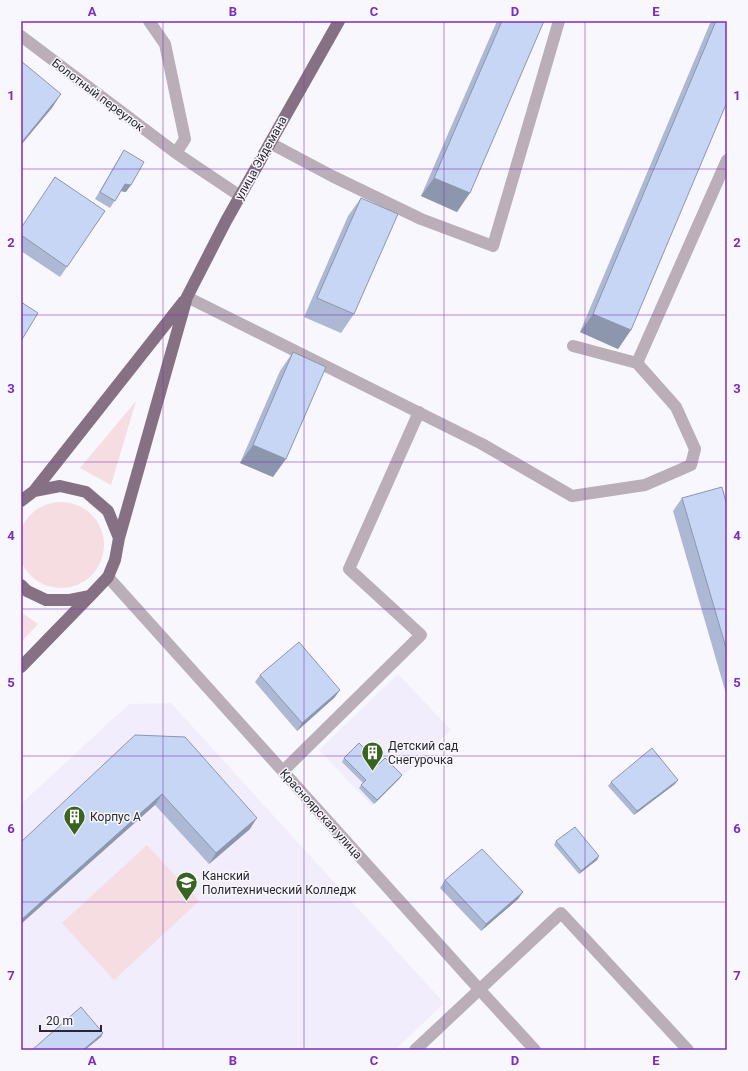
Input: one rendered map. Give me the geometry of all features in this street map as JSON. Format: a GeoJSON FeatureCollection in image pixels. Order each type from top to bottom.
{"type":"FeatureCollection","features":[{"type":"Feature","properties":{"kind":"main road","name":"улица Эйдемана"},"geometry":{"type":"LineString","coordinates":[[187,297],[226,221],[339,21]]}},
{"type":"Feature","properties":{"kind":"main road"},"geometry":{"type":"LineString","coordinates":[[21,501],[34,491],[187,297]]}},
{"type":"Feature","properties":{"kind":"main road"},"geometry":{"type":"LineString","coordinates":[[21,667],[108,577],[115,560],[119,538],[187,297]]}},
{"type":"Feature","properties":{"kind":"main road"},"geometry":{"type":"LineString","coordinates":[[34,491],[60,486],[86,492],[108,511],[119,538]]}},
{"type":"Feature","properties":{"kind":"main road"},"geometry":{"type":"LineString","coordinates":[[21,585],[27,591],[46,600],[70,600],[90,596]]}},
{"type":"Feature","properties":{"kind":"street"},"geometry":{"type":"LineString","coordinates":[[149,21],[165,44],[185,139],[176,153]]}},
{"type":"Feature","properties":{"kind":"street"},"geometry":{"type":"LineString","coordinates":[[270,143],[332,176],[421,219],[493,246],[559,21]]}},
{"type":"Feature","properties":{"kind":"street","name":"Болотный переулок"},"geometry":{"type":"LineString","coordinates":[[21,36],[176,153],[240,196]]}},
{"type":"Feature","properties":{"kind":"street"},"geometry":{"type":"LineString","coordinates":[[637,363],[727,160]]}},
{"type":"Feature","properties":{"kind":"street"},"geometry":{"type":"LineString","coordinates":[[187,297],[482,444],[572,496],[645,485],[691,465],[696,449],[676,407],[637,363],[573,346]]}},
{"type":"Feature","properties":{"kind":"street"},"geometry":{"type":"LineString","coordinates":[[282,771],[421,635],[349,569],[419,412]]}},
{"type":"Feature","properties":{"kind":"street","name":"Красноярская улица"},"geometry":{"type":"LineString","coordinates":[[108,577],[535,1050]]}},
{"type":"Feature","properties":{"kind":"street"},"geometry":{"type":"LineString","coordinates":[[415,1050],[561,913],[688,1050]]}},
{"type":"Feature","properties":{"kind":"shaded area"},"geometry":{"type":"Polygon","coordinates":[[[136,401],[111,485],[80,468],[136,401]]]}},
{"type":"Feature","properties":{"kind":"shaded area"},"geometry":{"type":"Polygon","coordinates":[[[61,502],[78,505],[85,509],[97,521],[101,528],[104,545],[101,562],[97,569],[85,581],[78,585],[61,588],[44,585],[37,581],[25,569],[21,562],[18,545],[21,528],[25,521],[37,509],[44,505],[61,502]]]}},
{"type":"Feature","properties":{"kind":"shaded area"},"geometry":{"type":"Polygon","coordinates":[[[21,612],[38,624],[21,642],[21,612]]]}},
{"type":"Feature","properties":{"kind":"shaded area"},"geometry":{"type":"Polygon","coordinates":[[[398,674],[451,730],[372,806],[319,750],[398,674]]]}},
{"type":"Feature","properties":{"kind":"shaded area","name":"Канский Политехнический Колледж"},"geometry":{"type":"Polygon","coordinates":[[[171,703],[444,1003],[395,1050],[21,1050],[21,804],[129,704],[171,703]]]}},
{"type":"Feature","properties":{"kind":"shaded area"},"geometry":{"type":"Polygon","coordinates":[[[147,845],[199,901],[114,980],[62,923],[147,845]]]}},
{"type":"Feature","properties":{"kind":"building"},"geometry":{"type":"Polygon","coordinates":[[[502,21],[544,21],[470,193],[434,178],[502,21]]]}},
{"type":"Feature","properties":{"kind":"building"},"geometry":{"type":"Polygon","coordinates":[[[716,21],[727,21],[727,102],[631,330],[593,314],[716,21]]]}},
{"type":"Feature","properties":{"kind":"building"},"geometry":{"type":"Polygon","coordinates":[[[21,61],[61,94],[21,143],[21,61]]]}},
{"type":"Feature","properties":{"kind":"building"},"geometry":{"type":"Polygon","coordinates":[[[124,150],[144,162],[131,185],[125,184],[115,201],[100,192],[124,150]]]}},
{"type":"Feature","properties":{"kind":"building"},"geometry":{"type":"Polygon","coordinates":[[[55,177],[105,211],[67,267],[21,235],[21,228],[55,177]]]}},
{"type":"Feature","properties":{"kind":"building"},"geometry":{"type":"Polygon","coordinates":[[[361,198],[398,214],[354,314],[317,298],[361,198]]]}},
{"type":"Feature","properties":{"kind":"building"},"geometry":{"type":"Polygon","coordinates":[[[21,302],[38,313],[21,341],[21,302]]]}},
{"type":"Feature","properties":{"kind":"building"},"geometry":{"type":"Polygon","coordinates":[[[293,352],[326,367],[286,459],[253,445],[293,352]]]}},
{"type":"Feature","properties":{"kind":"building"},"geometry":{"type":"Polygon","coordinates":[[[722,487],[727,506],[727,651],[682,498],[722,487]]]}},
{"type":"Feature","properties":{"kind":"building"},"geometry":{"type":"Polygon","coordinates":[[[299,642],[340,690],[302,723],[260,675],[299,642]]]}},
{"type":"Feature","properties":{"kind":"building","name":"Корпус А"},"geometry":{"type":"Polygon","coordinates":[[[135,735],[185,737],[257,818],[216,853],[162,794],[21,920],[21,842],[135,735]]]}},
{"type":"Feature","properties":{"kind":"building","name":"Детский сад Снегурочка"},"geometry":{"type":"Polygon","coordinates":[[[359,743],[379,764],[385,758],[402,775],[377,800],[361,785],[366,780],[344,758],[359,743]]]}},
{"type":"Feature","properties":{"kind":"building"},"geometry":{"type":"Polygon","coordinates":[[[652,748],[678,780],[637,811],[611,782],[652,748]]]}},
{"type":"Feature","properties":{"kind":"building"},"geometry":{"type":"Polygon","coordinates":[[[575,827],[599,856],[581,871],[556,841],[575,827]]]}},
{"type":"Feature","properties":{"kind":"building"},"geometry":{"type":"Polygon","coordinates":[[[482,849],[523,892],[486,924],[445,880],[482,849]]]}},
{"type":"Feature","properties":{"kind":"building"},"geometry":{"type":"Polygon","coordinates":[[[81,1007],[103,1033],[83,1050],[32,1050],[81,1007]]]}},
{"type":"Feature","properties":{"kind":"place","name":"Детский сад Снегурочка"},"geometry":{"type":"Point","coordinates":[373,772]}},
{"type":"Feature","properties":{"kind":"place","name":"Корпус А"},"geometry":{"type":"Point","coordinates":[74,836]}},
{"type":"Feature","properties":{"kind":"place","name":"Канский Политехнический Колледж"},"geometry":{"type":"Point","coordinates":[187,902]}}]}
